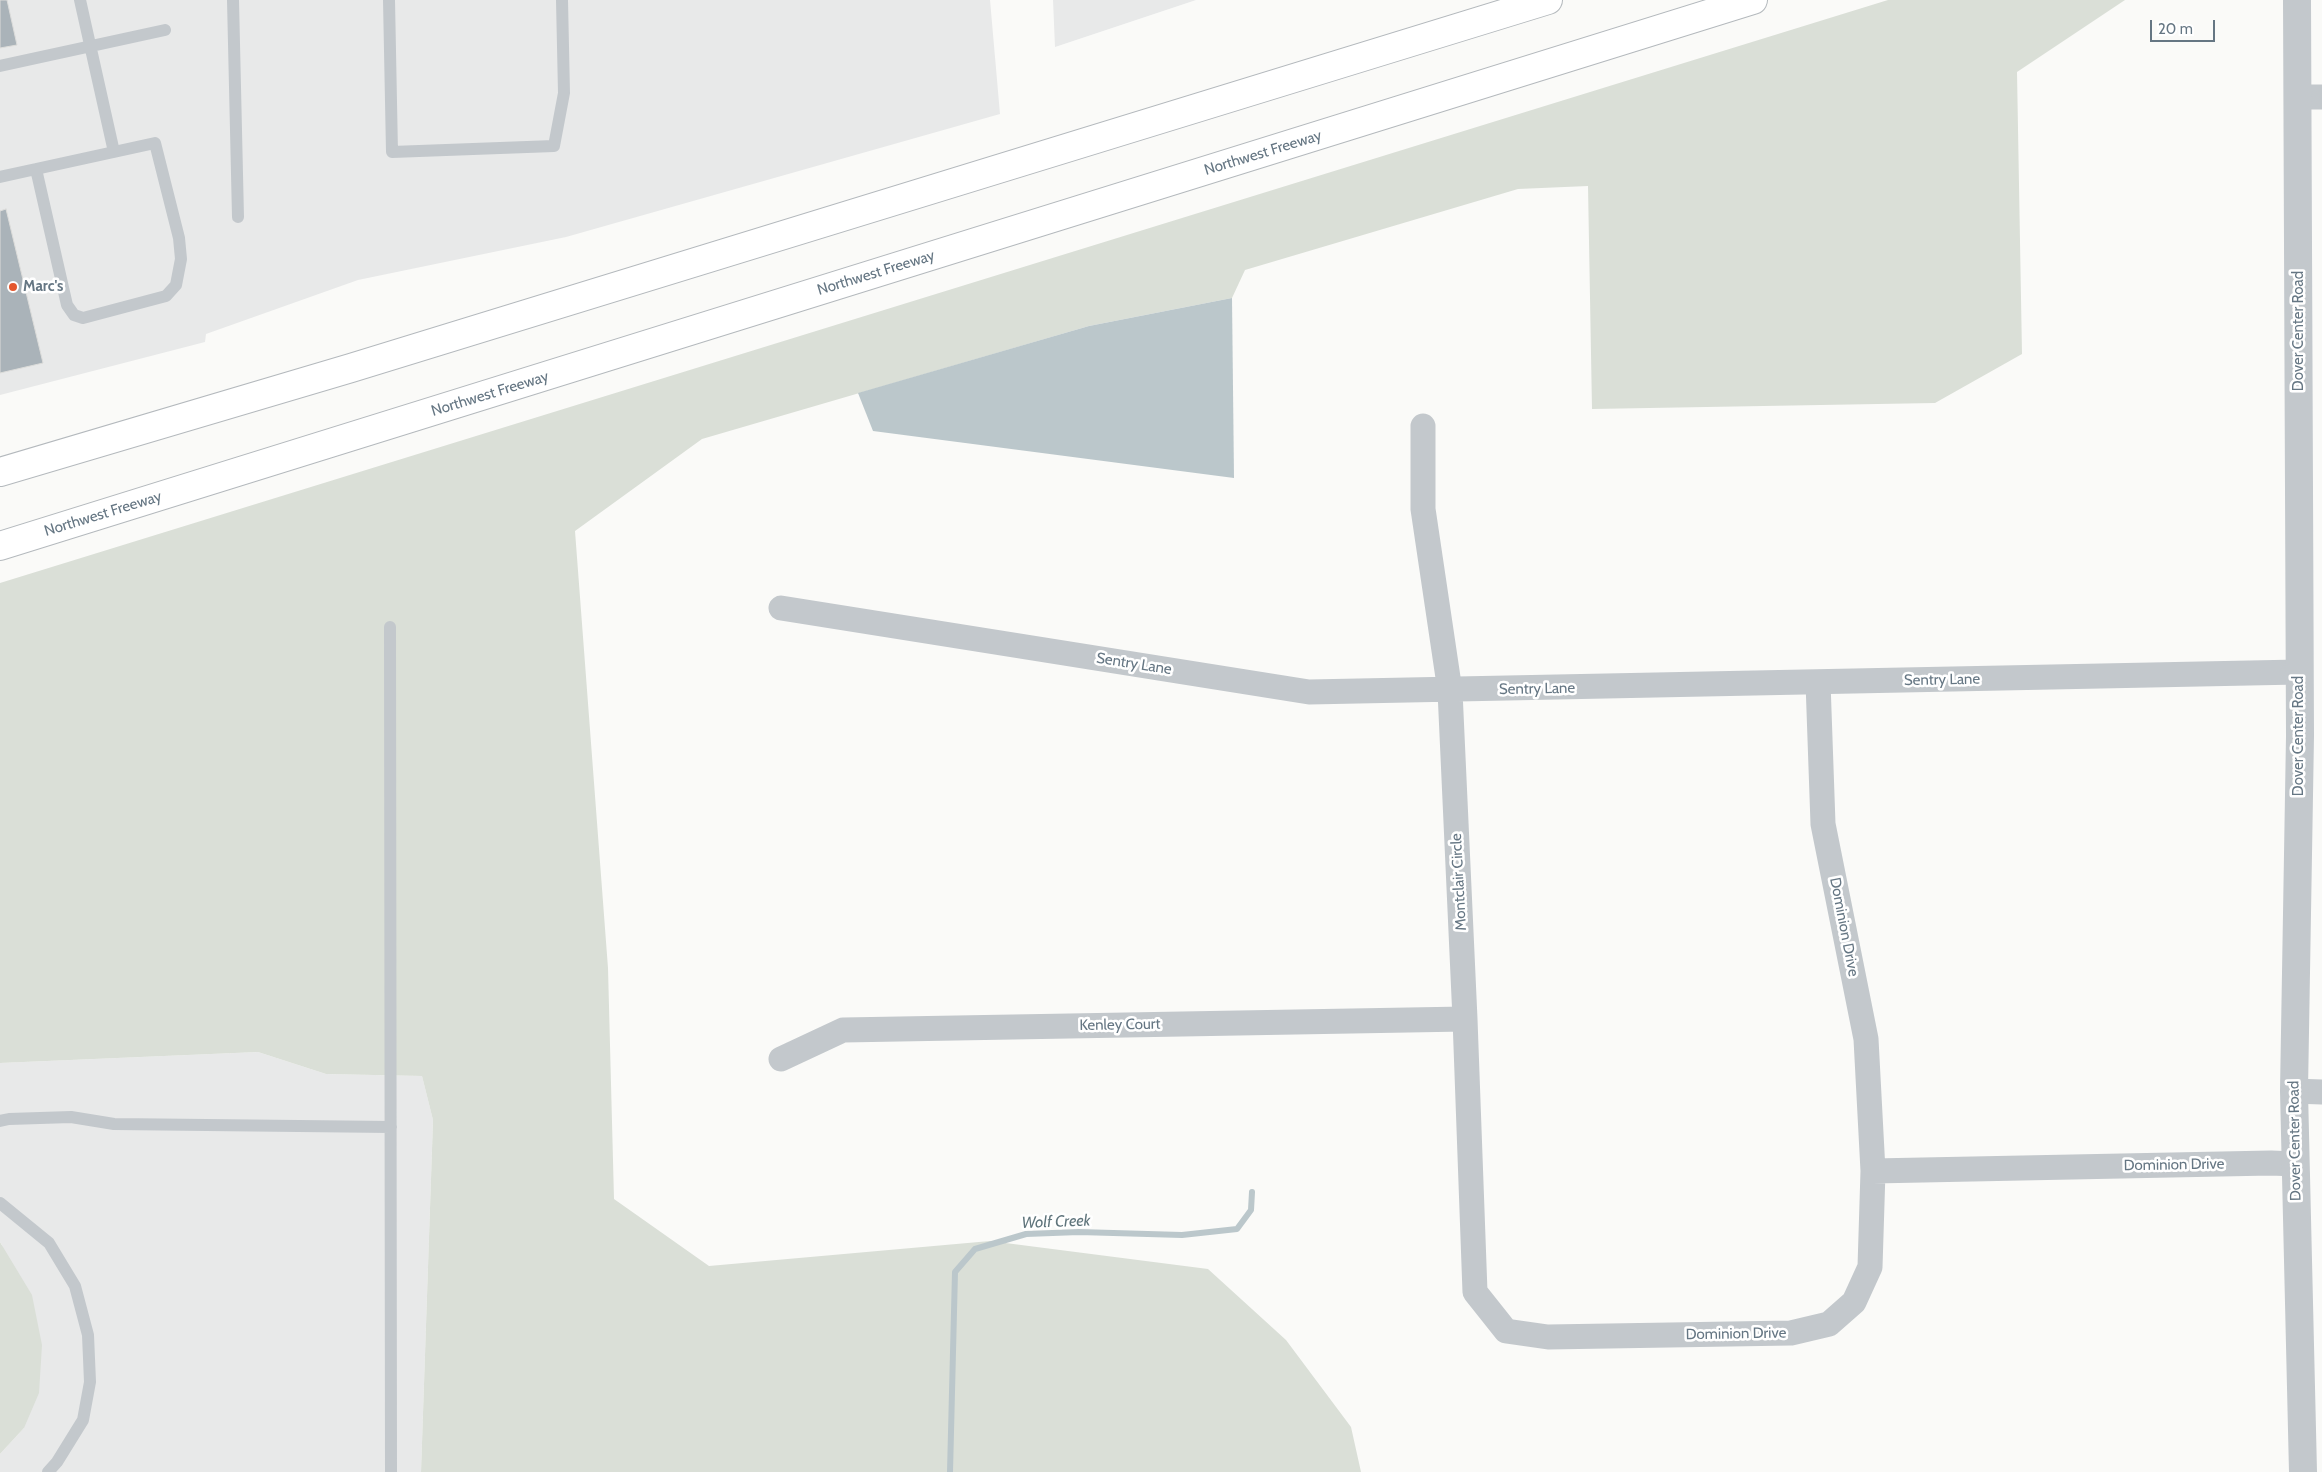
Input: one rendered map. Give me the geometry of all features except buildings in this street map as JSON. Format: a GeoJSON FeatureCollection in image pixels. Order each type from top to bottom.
{"type":"FeatureCollection","features":[{"type":"Feature","properties":{"kind":"highway"},"geometry":{"type":"LineString","coordinates":[[0,472],[370,362],[1548,0]]}},
{"type":"Feature","properties":{"kind":"highway","name":"Northwest Freeway"},"geometry":{"type":"LineString","coordinates":[[0,546],[1753,0]]}},
{"type":"Feature","properties":{"kind":"street","name":"Dover Center Road"},"geometry":{"type":"LineString","coordinates":[[2297,0],[2310,97],[2299,672],[2294,1091],[2303,1472]]}},
{"type":"Feature","properties":{"kind":"street","name":"Montclair Circle"},"geometry":{"type":"LineString","coordinates":[[1423,426],[1424,510],[1450,691],[1475,1292],[1506,1330]]}},
{"type":"Feature","properties":{"kind":"street","name":"Sentry Lane"},"geometry":{"type":"LineString","coordinates":[[781,608],[1309,692],[1450,691],[2299,672]]}},
{"type":"Feature","properties":{"kind":"street","name":"Dominion Drive"},"geometry":{"type":"LineString","coordinates":[[1506,1330],[1548,1338],[1791,1333],[1829,1324],[1854,1302],[1870,1267],[1873,1171],[1866,1039],[1823,824],[1818,682]]}},
{"type":"Feature","properties":{"kind":"street","name":"Kenley Court"},"geometry":{"type":"LineString","coordinates":[[781,1060],[842,1030],[1465,1019]]}},
{"type":"Feature","properties":{"kind":"street"},"geometry":{"type":"LineString","coordinates":[[2294,1091],[2322,1092]]}},
{"type":"Feature","properties":{"kind":"street","name":"Dominion Drive"},"geometry":{"type":"LineString","coordinates":[[1873,1171],[2261,1163],[2295,1164]]}},
{"type":"Feature","properties":{"kind":"lane"},"geometry":{"type":"LineString","coordinates":[[80,0],[114,152]]}},
{"type":"Feature","properties":{"kind":"lane"},"geometry":{"type":"LineString","coordinates":[[233,0],[238,217]]}},
{"type":"Feature","properties":{"kind":"lane"},"geometry":{"type":"LineString","coordinates":[[389,0],[392,152],[554,146],[564,92],[562,0]]}},
{"type":"Feature","properties":{"kind":"lane"},"geometry":{"type":"LineString","coordinates":[[0,66],[90,44],[165,30]]}},
{"type":"Feature","properties":{"kind":"lane"},"geometry":{"type":"LineString","coordinates":[[0,177],[155,142],[179,238],[180,259],[176,285],[166,296],[83,318],[74,315],[67,305],[36,169]]}},
{"type":"Feature","properties":{"kind":"lane"},"geometry":{"type":"LineString","coordinates":[[390,626],[391,1472]]}},
{"type":"Feature","properties":{"kind":"lane"},"geometry":{"type":"LineString","coordinates":[[0,1121],[72,1117],[114,1124],[391,1127]]}},
{"type":"Feature","properties":{"kind":"lane"},"geometry":{"type":"LineString","coordinates":[[0,1203],[49,1243],[76,1286],[88,1335],[90,1382],[83,1420],[57,1462],[48,1472]]}},
{"type":"Feature","properties":{"kind":"shaded area"},"geometry":{"type":"Polygon","coordinates":[[[0,0],[990,0],[1000,114],[566,237],[358,280],[206,334],[205,342],[0,395],[0,0]]]}},
{"type":"Feature","properties":{"kind":"shaded area"},"geometry":{"type":"Polygon","coordinates":[[[1053,0],[1196,0],[1055,47],[1053,0]]]}},
{"type":"Feature","properties":{"kind":"shaded area"},"geometry":{"type":"Polygon","coordinates":[[[1888,0],[2125,0],[2017,72],[2022,354],[1935,403],[1592,409],[1588,186],[1518,189],[1245,270],[1232,298],[1089,326],[702,439],[575,531],[608,968],[614,1199],[709,1266],[990,1241],[1208,1269],[1286,1340],[1351,1427],[1361,1472],[421,1472],[433,1120],[422,1076],[326,1074],[258,1052],[0,1063],[0,583],[1888,0]]]}},
{"type":"Feature","properties":{"kind":"shaded area"},"geometry":{"type":"Polygon","coordinates":[[[1232,298],[1234,478],[873,431],[858,393],[1089,326],[1232,298]]]}},
{"type":"Feature","properties":{"kind":"shaded area"},"geometry":{"type":"Polygon","coordinates":[[[258,1052],[326,1074],[422,1076],[433,1120],[421,1472],[0,1472],[0,1454],[24,1428],[2,1245],[0,1242],[0,1063],[258,1052]]]}},
{"type":"Feature","properties":{"kind":"shaded area"},"geometry":{"type":"Polygon","coordinates":[[[0,1242],[32,1295],[42,1345],[39,1393],[24,1428],[0,1454],[0,1242]]]}},
{"type":"Feature","properties":{"kind":"waterway","name":"Wolf Creek"},"geometry":{"type":"LineString","coordinates":[[950,1472],[955,1272],[975,1249],[1026,1234],[1079,1232],[1182,1235],[1237,1229],[1251,1210],[1252,1192]]}},
{"type":"Feature","properties":{"kind":"place","name":"Marc's"},"geometry":{"type":"Point","coordinates":[13,287]}}]}
